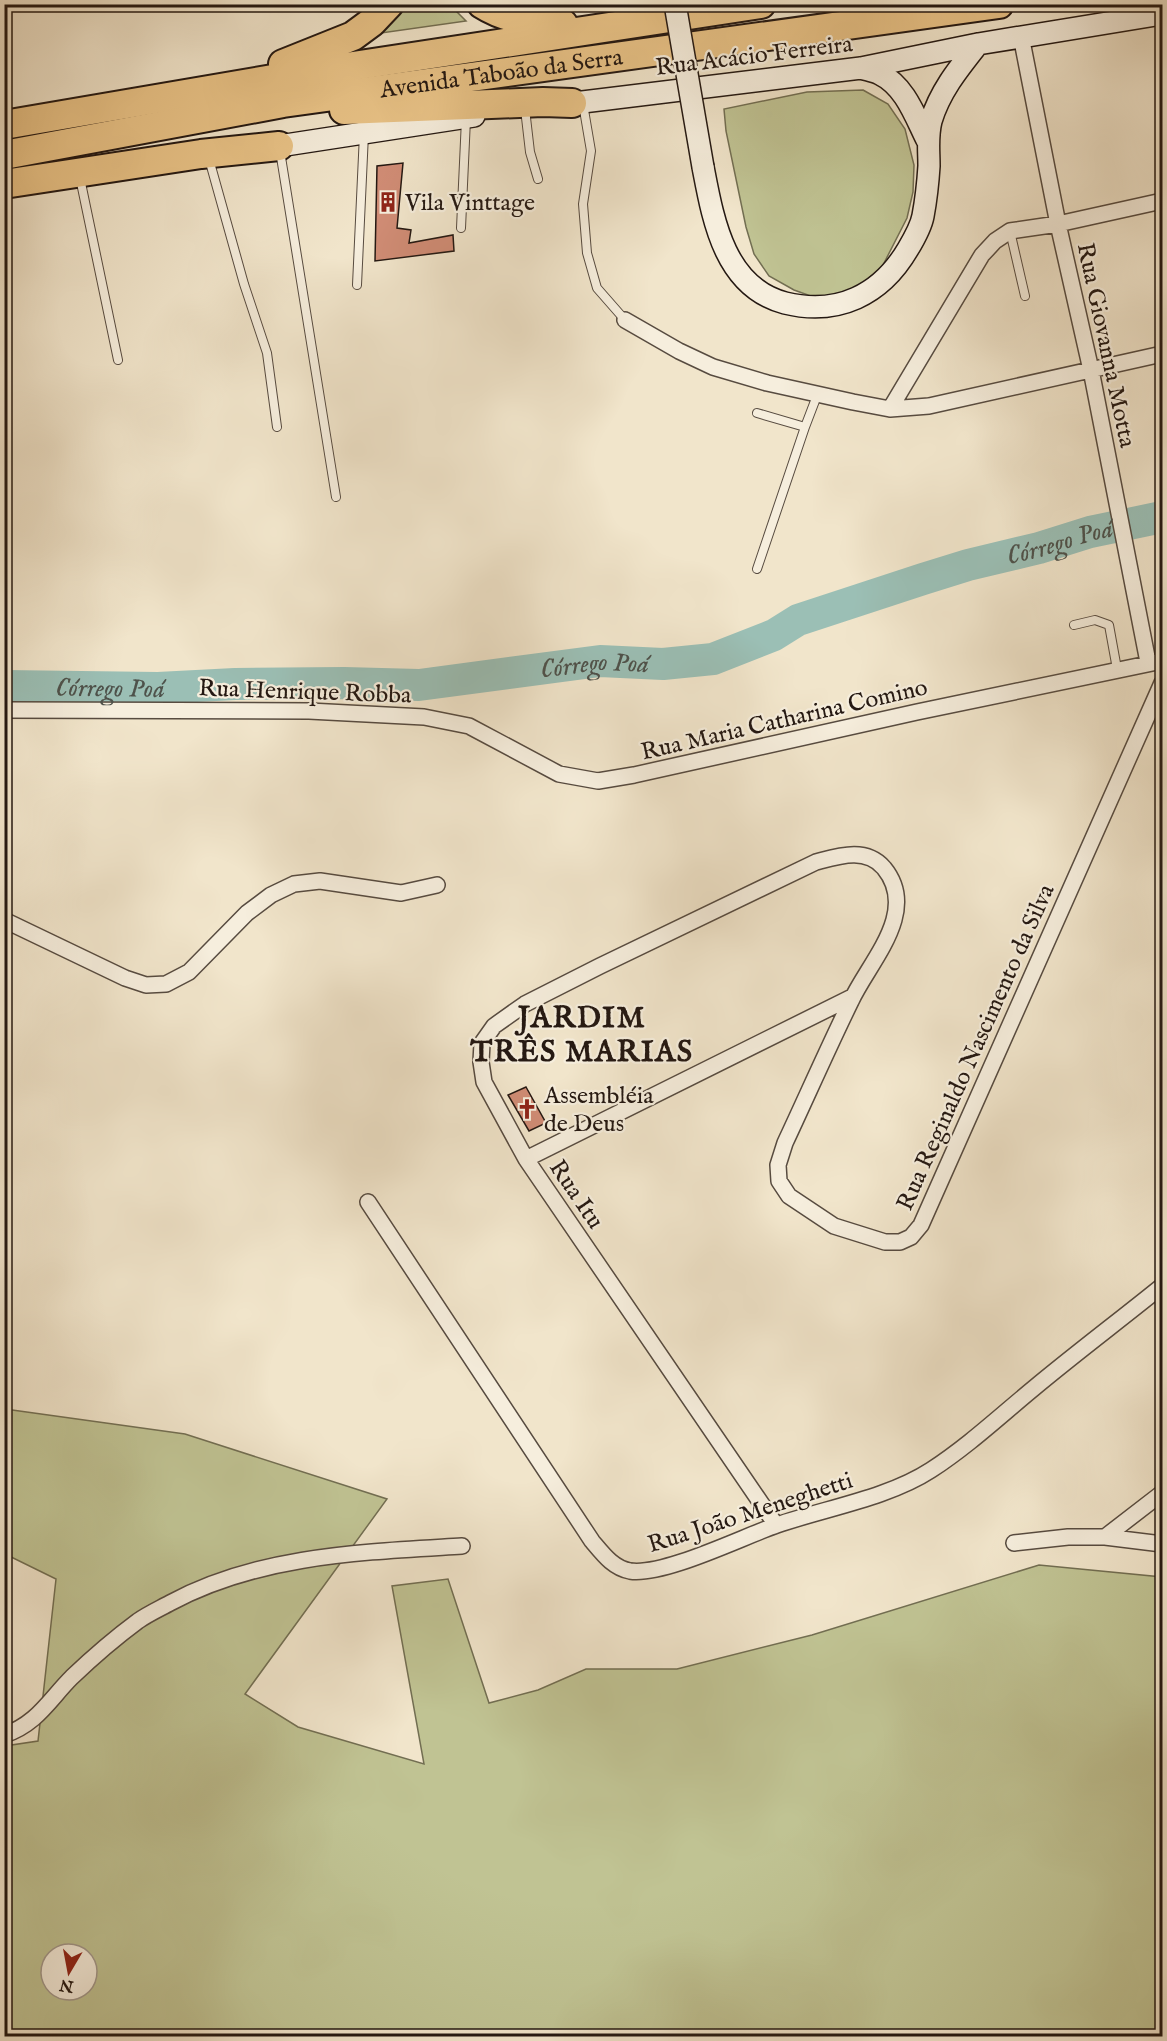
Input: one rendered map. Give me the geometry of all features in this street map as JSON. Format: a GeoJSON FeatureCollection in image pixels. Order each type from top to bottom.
{"type":"FeatureCollection","features":[{"type":"Feature","properties":{"kind":"highway"},"geometry":{"type":"LineString","coordinates":[[213,90],[328,48],[353,36],[372,22],[389,4]]}},
{"type":"Feature","properties":{"kind":"highway"},"geometry":{"type":"LineString","coordinates":[[482,4],[491,10],[512,17],[540,22],[610,27]]}},
{"type":"Feature","properties":{"kind":"highway","name":"Avenida Taboão da Serra"},"geometry":{"type":"LineString","coordinates":[[4,125],[314,72],[762,4]]}},
{"type":"Feature","properties":{"kind":"highway","name":"Avenida Taboão da Serra"},"geometry":{"type":"LineString","coordinates":[[4,156],[283,103],[999,4]]}},
{"type":"Feature","properties":{"kind":"highway"},"geometry":{"type":"LineString","coordinates":[[283,103],[323,110],[577,102]]}},
{"type":"Feature","properties":{"kind":"highway"},"geometry":{"type":"LineString","coordinates":[[4,184],[207,153],[279,147]]}},
{"type":"Feature","properties":{"kind":"main road"},"geometry":{"type":"LineString","coordinates":[[675,4],[703,167],[719,236],[734,265],[754,287],[783,302],[798,305],[829,306],[844,303],[872,290],[884,281],[903,257],[922,219],[929,166],[927,140],[931,121],[946,86],[978,44]]}},
{"type":"Feature","properties":{"kind":"main road","name":"Rua Acácio Ferreira"},"geometry":{"type":"LineString","coordinates":[[279,147],[466,117],[861,68],[1021,36],[1162,14]]}},
{"type":"Feature","properties":{"kind":"main road"},"geometry":{"type":"LineString","coordinates":[[908,101],[911,75],[919,56]]}},
{"type":"Feature","properties":{"kind":"main road"},"geometry":{"type":"LineString","coordinates":[[861,68],[880,74],[896,85],[908,101],[927,140]]}},
{"type":"Feature","properties":{"kind":"street","name":"Rua Giovanna Motta"},"geometry":{"type":"LineString","coordinates":[[1021,36],[1117,505],[1155,662]]}},
{"type":"Feature","properties":{"kind":"street"},"geometry":{"type":"LineString","coordinates":[[890,408],[982,255],[995,241],[1010,231],[1058,224],[1162,201]]}},
{"type":"Feature","properties":{"kind":"street"},"geometry":{"type":"LineString","coordinates":[[625,320],[679,351],[713,367],[767,383],[890,408],[929,406],[1162,354]]}},
{"type":"Feature","properties":{"kind":"street","name":"Rua Maria Catharina Comino"},"geometry":{"type":"LineString","coordinates":[[424,717],[469,726],[559,774],[598,780],[634,775],[1155,662]]}},
{"type":"Feature","properties":{"kind":"street","name":"Rua Reginaldo Nascimento da Silva"},"geometry":{"type":"LineString","coordinates":[[897,899],[892,927],[882,950],[852,997],[785,1143],[778,1165],[779,1181],[789,1196],[834,1226],[885,1242],[900,1242],[910,1237],[921,1225],[1162,683]]}},
{"type":"Feature","properties":{"kind":"street","name":"Rua Henrique Robba"},"geometry":{"type":"LineString","coordinates":[[4,710],[309,711],[424,717]]}},
{"type":"Feature","properties":{"kind":"street","name":"Rua Itu"},"geometry":{"type":"LineString","coordinates":[[776,1525],[526,1159],[484,1082],[481,1062],[482,1043],[494,1026],[525,1004],[816,862],[846,854],[865,855],[882,865],[894,880],[897,899]]}},
{"type":"Feature","properties":{"kind":"street"},"geometry":{"type":"LineString","coordinates":[[4,920],[125,978],[146,985],[166,984],[189,972],[247,913],[271,895],[294,884],[320,881],[401,893],[437,885]]}},
{"type":"Feature","properties":{"kind":"street"},"geometry":{"type":"LineString","coordinates":[[526,1159],[852,997]]}},
{"type":"Feature","properties":{"kind":"street","name":"Rua João Meneghetti"},"geometry":{"type":"LineString","coordinates":[[368,1202],[592,1541],[615,1566],[631,1571],[649,1570],[683,1561],[776,1525],[886,1491],[930,1471],[967,1445],[1035,1387],[1162,1286]]}},
{"type":"Feature","properties":{"kind":"street"},"geometry":{"type":"LineString","coordinates":[[1105,1537],[1162,1493]]}},
{"type":"Feature","properties":{"kind":"street"},"geometry":{"type":"LineString","coordinates":[[1014,1543],[1068,1537],[1105,1537],[1162,1544]]}},
{"type":"Feature","properties":{"kind":"street"},"geometry":{"type":"LineString","coordinates":[[4,1735],[20,1730],[37,1717],[92,1658],[140,1619],[186,1594],[234,1575],[324,1557],[462,1546]]}},
{"type":"Feature","properties":{"kind":"lane"},"geometry":{"type":"LineString","coordinates":[[577,102],[591,151],[583,204],[587,253],[597,288],[625,320]]}},
{"type":"Feature","properties":{"kind":"lane"},"geometry":{"type":"LineString","coordinates":[[525,109],[530,152],[538,179]]}},
{"type":"Feature","properties":{"kind":"lane"},"geometry":{"type":"LineString","coordinates":[[461,228],[466,117]]}},
{"type":"Feature","properties":{"kind":"lane"},"geometry":{"type":"LineString","coordinates":[[357,285],[364,133]]}},
{"type":"Feature","properties":{"kind":"lane"},"geometry":{"type":"LineString","coordinates":[[279,147],[336,497]]}},
{"type":"Feature","properties":{"kind":"lane"},"geometry":{"type":"LineString","coordinates":[[207,153],[244,284],[267,353],[277,427]]}},
{"type":"Feature","properties":{"kind":"lane"},"geometry":{"type":"LineString","coordinates":[[79,171],[82,195],[118,360]]}},
{"type":"Feature","properties":{"kind":"lane"},"geometry":{"type":"LineString","coordinates":[[1010,231],[1025,296]]}},
{"type":"Feature","properties":{"kind":"lane"},"geometry":{"type":"LineString","coordinates":[[757,569],[818,393]]}},
{"type":"Feature","properties":{"kind":"lane"},"geometry":{"type":"LineString","coordinates":[[757,413],[805,427]]}},
{"type":"Feature","properties":{"kind":"lane"},"geometry":{"type":"LineString","coordinates":[[1074,625],[1095,620],[1109,625],[1117,669]]}},
{"type":"Feature","properties":{"kind":"green space"},"geometry":{"type":"Polygon","coordinates":[[[401,5],[450,5],[466,21],[374,34],[401,5]]]}},
{"type":"Feature","properties":{"kind":"green space"},"geometry":{"type":"Polygon","coordinates":[[[863,90],[888,104],[905,129],[914,165],[913,192],[907,218],[882,267],[852,292],[819,299],[794,290],[769,276],[754,254],[746,227],[726,131],[724,109],[807,92],[863,90]]]}},
{"type":"Feature","properties":{"kind":"green space"},"geometry":{"type":"Polygon","coordinates":[[[5,1409],[185,1434],[387,1499],[245,1694],[298,1727],[424,1764],[392,1586],[448,1579],[489,1703],[538,1690],[586,1669],[677,1669],[812,1635],[1039,1565],[1162,1577],[1162,2036],[5,2036],[5,1746],[38,1741],[56,1579],[5,1554],[5,1409]]]}},
{"type":"Feature","properties":{"kind":"building","name":"Vila Vinttage"},"geometry":{"type":"Polygon","coordinates":[[[403,163],[397,228],[411,230],[409,243],[453,235],[454,251],[375,261],[377,166],[403,163]]]}},
{"type":"Feature","properties":{"kind":"building","name":"Assembléia de Deus"},"geometry":{"type":"Polygon","coordinates":[[[526,1087],[546,1123],[529,1131],[508,1095],[526,1087]]]}},
{"type":"Feature","properties":{"kind":"waterway","name":"Córrego Poá"},"geometry":{"type":"LineString","coordinates":[[4,686],[158,688],[235,684],[419,685],[600,661],[663,664],[713,659],[774,635],[798,620],[923,579],[1090,532],[1162,517]]}},
{"type":"Feature","properties":{"kind":"place","name":"Vila Vinttage"},"geometry":{"type":"Point","coordinates":[388,202]}},
{"type":"Feature","properties":{"kind":"place","name":"Assembléia de Deus"},"geometry":{"type":"Point","coordinates":[527,1109]}},
{"type":"Feature","properties":{"kind":"district","name":"JARDIM TRÊS MARIAS"},"geometry":{"type":"Point","coordinates":[582,1034]}}]}
